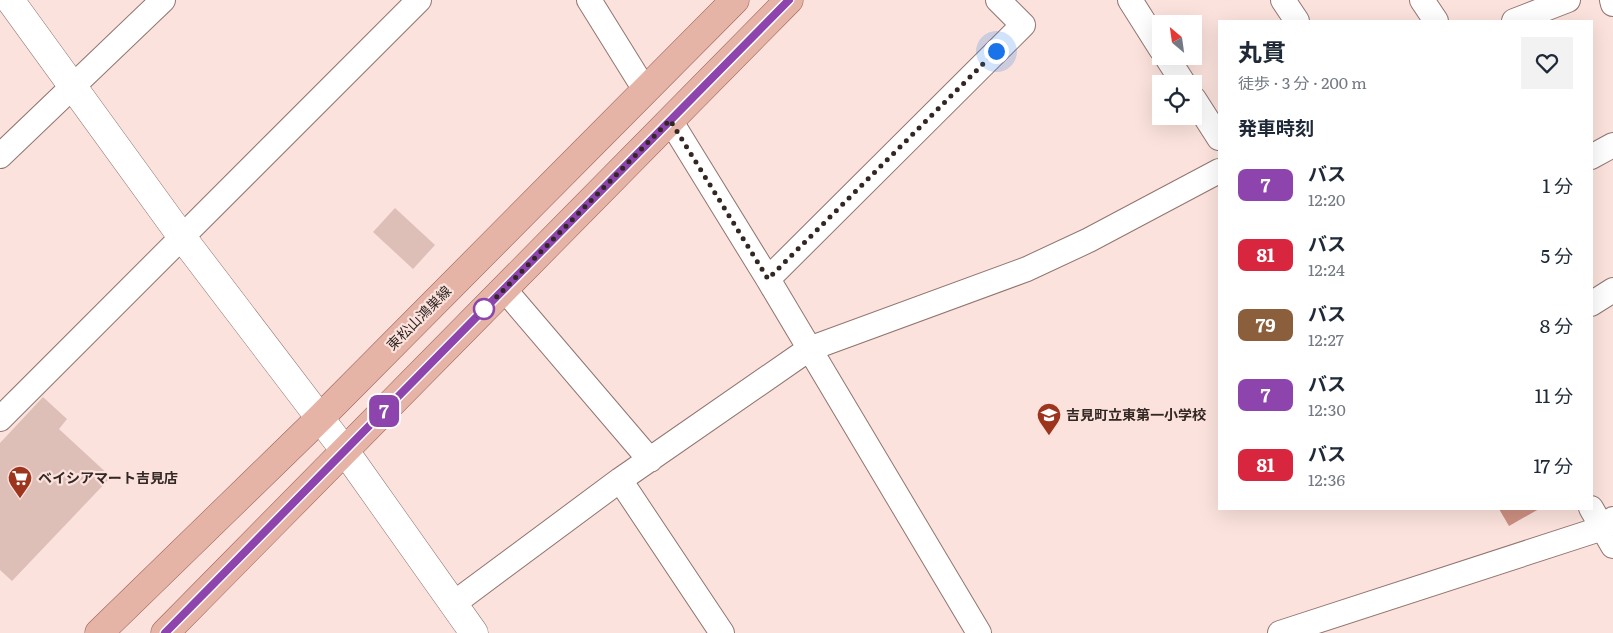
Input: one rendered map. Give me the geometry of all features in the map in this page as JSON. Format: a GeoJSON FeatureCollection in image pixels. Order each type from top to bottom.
{"type":"FeatureCollection","features":[{"type":"Feature","properties":{"kind":"main road","name":"東松山鴻巣線"},"geometry":{"type":"LineString","coordinates":[[99,633],[320,418],[735,0]]}},
{"type":"Feature","properties":{"kind":"main road"},"geometry":{"type":"LineString","coordinates":[[165,633],[789,0]]}},
{"type":"Feature","properties":{"kind":"street"},"geometry":{"type":"LineString","coordinates":[[10,0],[182,237],[345,451],[474,633]]}},
{"type":"Feature","properties":{"kind":"street"},"geometry":{"type":"LineString","coordinates":[[0,156],[163,0]]}},
{"type":"Feature","properties":{"kind":"street"},"geometry":{"type":"LineString","coordinates":[[0,419],[419,0]]}},
{"type":"Feature","properties":{"kind":"street"},"geometry":{"type":"LineString","coordinates":[[589,0],[645,90]]}},
{"type":"Feature","properties":{"kind":"street"},"geometry":{"type":"LineString","coordinates":[[768,279],[1023,25],[998,0]]}},
{"type":"Feature","properties":{"kind":"street"},"geometry":{"type":"LineString","coordinates":[[1130,0],[1152,34]]}},
{"type":"Feature","properties":{"kind":"street"},"geometry":{"type":"LineString","coordinates":[[1283,0],[1296,20]]}},
{"type":"Feature","properties":{"kind":"street"},"geometry":{"type":"LineString","coordinates":[[1422,0],[1435,20]]}},
{"type":"Feature","properties":{"kind":"street"},"geometry":{"type":"LineString","coordinates":[[1612,0],[1613,4]]}},
{"type":"Feature","properties":{"kind":"street"},"geometry":{"type":"LineString","coordinates":[[1516,20],[1552,3]]}},
{"type":"Feature","properties":{"kind":"street"},"geometry":{"type":"LineString","coordinates":[[1202,111],[1218,136]]}},
{"type":"Feature","properties":{"kind":"street"},"geometry":{"type":"LineString","coordinates":[[670,120],[768,279],[979,633]]}},
{"type":"Feature","properties":{"kind":"street"},"geometry":{"type":"LineString","coordinates":[[1593,156],[1613,145]]}},
{"type":"Feature","properties":{"kind":"street"},"geometry":{"type":"LineString","coordinates":[[454,604],[620,480],[809,349],[1027,269],[1089,240],[1218,172]]}},
{"type":"Feature","properties":{"kind":"street"},"geometry":{"type":"LineString","coordinates":[[504,289],[650,460]]}},
{"type":"Feature","properties":{"kind":"street"},"geometry":{"type":"LineString","coordinates":[[1593,303],[1613,290]]}},
{"type":"Feature","properties":{"kind":"street"},"geometry":{"type":"LineString","coordinates":[[620,480],[722,633]]}},
{"type":"Feature","properties":{"kind":"street"},"geometry":{"type":"LineString","coordinates":[[1280,633],[1605,525]]}},
{"type":"Feature","properties":{"kind":"shaded area"},"geometry":{"type":"Polygon","coordinates":[[[1500,510],[1537,510],[1509,526],[1500,510]]]}},
{"type":"Feature","properties":{"kind":"building"},"geometry":{"type":"Polygon","coordinates":[[[395,208],[435,245],[413,269],[373,232],[395,208]]]}},
{"type":"Feature","properties":{"kind":"building"},"geometry":{"type":"Polygon","coordinates":[[[43,397],[67,419],[59,429],[111,477],[12,581],[0,570],[0,443],[43,397]]]}},
{"type":"Feature","properties":{"kind":"bus line","name":"7"},"geometry":{"type":"LineString","coordinates":[[165,633],[789,0]]}},
{"type":"Feature","properties":{"kind":"place","name":"吉見町立東第一小学校"},"geometry":{"type":"Point","coordinates":[1049,436]}},
{"type":"Feature","properties":{"kind":"place","name":"ベイシアマート吉見店"},"geometry":{"type":"Point","coordinates":[20,499]}},
{"type":"Feature","properties":{"kind":"route"},"geometry":{"type":"LineString","coordinates":[[484,309],[478,316],[670,120],[768,279],[996,51]]}}]}
